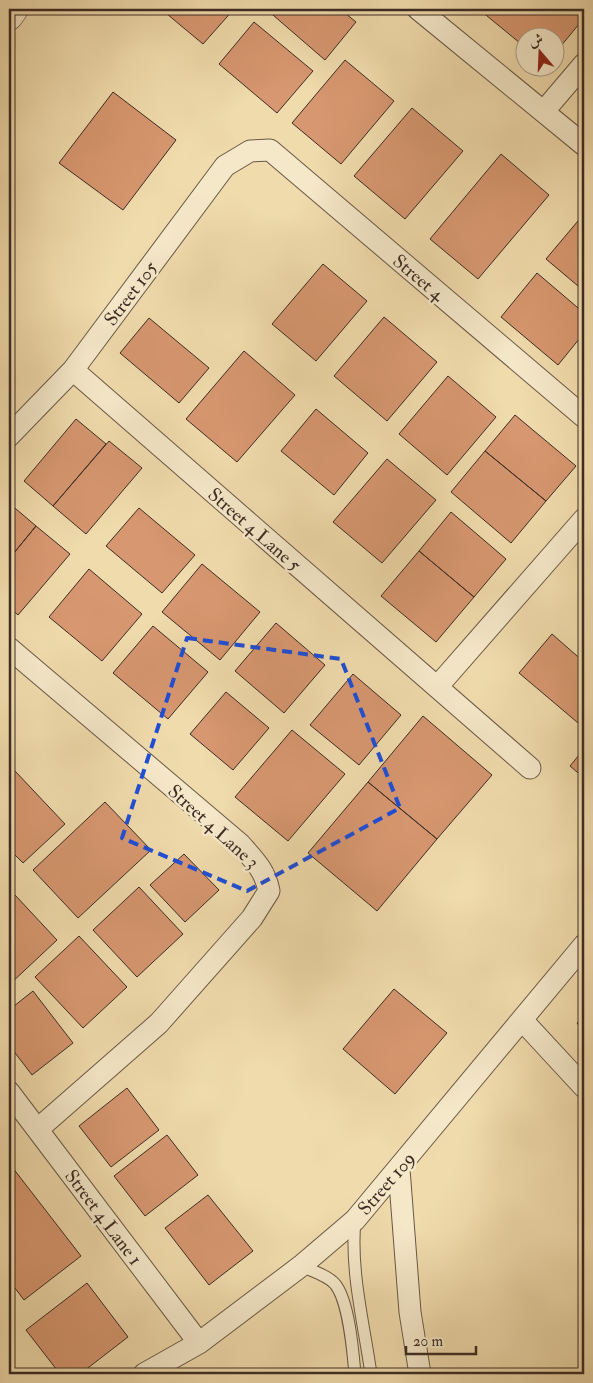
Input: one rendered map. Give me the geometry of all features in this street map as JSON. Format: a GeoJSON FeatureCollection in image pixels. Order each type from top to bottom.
{"type":"FeatureCollection","features":[{"type":"Feature","properties":{"kind":"main road"},"geometry":{"type":"LineString","coordinates":[[9,16],[14,9]]}},
{"type":"Feature","properties":{"kind":"street"},"geometry":{"type":"LineString","coordinates":[[418,9],[584,145]]}},
{"type":"Feature","properties":{"kind":"street"},"geometry":{"type":"LineString","coordinates":[[544,111],[584,64]]}},
{"type":"Feature","properties":{"kind":"street","name":"Street 4"},"geometry":{"type":"LineString","coordinates":[[250,151],[270,150],[584,417]]}},
{"type":"Feature","properties":{"kind":"street","name":"Street 105"},"geometry":{"type":"LineString","coordinates":[[9,436],[73,370],[225,166],[250,151]]}},
{"type":"Feature","properties":{"kind":"street","name":"Street 4 Lane 5"},"geometry":{"type":"LineString","coordinates":[[73,370],[530,768]]}},
{"type":"Feature","properties":{"kind":"street"},"geometry":{"type":"LineString","coordinates":[[437,687],[584,519]]}},
{"type":"Feature","properties":{"kind":"street","name":"Street 4 Lane 3"},"geometry":{"type":"LineString","coordinates":[[9,648],[240,844],[262,868],[269,892],[252,918],[159,1023],[38,1129]]}},
{"type":"Feature","properties":{"kind":"street","name":"Street 109"},"geometry":{"type":"LineString","coordinates":[[144,1374],[199,1343],[301,1266],[355,1220],[584,945]]}},
{"type":"Feature","properties":{"kind":"street"},"geometry":{"type":"LineString","coordinates":[[522,1020],[584,1087]]}},
{"type":"Feature","properties":{"kind":"street","name":"Street 4 Lane 1"},"geometry":{"type":"LineString","coordinates":[[9,1092],[199,1343]]}},
{"type":"Feature","properties":{"kind":"street"},"geometry":{"type":"LineString","coordinates":[[399,1169],[410,1312],[420,1374]]}},
{"type":"Feature","properties":{"kind":"lane"},"geometry":{"type":"LineString","coordinates":[[355,1220],[352,1244],[371,1374]]}},
{"type":"Feature","properties":{"kind":"lane"},"geometry":{"type":"LineString","coordinates":[[301,1266],[322,1275],[335,1284],[344,1302],[356,1374]]}},
{"type":"Feature","properties":{"kind":"highlighted area"},"geometry":{"type":"Polygon","coordinates":[[[187,638],[341,659],[400,808],[247,891],[122,838],[187,638]]]}},
{"type":"Feature","properties":{"kind":"building"},"geometry":{"type":"Polygon","coordinates":[[[161,9],[234,9],[203,44],[161,9]]]}},
{"type":"Feature","properties":{"kind":"building"},"geometry":{"type":"Polygon","coordinates":[[[266,9],[340,9],[356,22],[325,60],[266,9]]]}},
{"type":"Feature","properties":{"kind":"building"},"geometry":{"type":"Polygon","coordinates":[[[482,9],[584,9],[584,18],[566,40],[566,28],[516,28],[516,40],[481,11],[482,9]]]}},
{"type":"Feature","properties":{"kind":"building"},"geometry":{"type":"Polygon","coordinates":[[[254,22],[313,71],[277,113],[219,64],[254,22]]]}},
{"type":"Feature","properties":{"kind":"building"},"geometry":{"type":"Polygon","coordinates":[[[345,60],[394,101],[341,164],[292,123],[345,60]]]}},
{"type":"Feature","properties":{"kind":"building"},"geometry":{"type":"Polygon","coordinates":[[[113,92],[176,140],[123,210],[59,163],[113,92]]]}},
{"type":"Feature","properties":{"kind":"building"},"geometry":{"type":"Polygon","coordinates":[[[412,108],[463,151],[405,219],[354,176],[412,108]]]}},
{"type":"Feature","properties":{"kind":"building"},"geometry":{"type":"Polygon","coordinates":[[[501,154],[549,195],[478,279],[430,239],[501,154]]]}},
{"type":"Feature","properties":{"kind":"building"},"geometry":{"type":"Polygon","coordinates":[[[584,216],[584,291],[546,259],[584,216]]]}},
{"type":"Feature","properties":{"kind":"building"},"geometry":{"type":"Polygon","coordinates":[[[323,264],[367,301],[316,361],[272,324],[323,264]]]}},
{"type":"Feature","properties":{"kind":"building"},"geometry":{"type":"Polygon","coordinates":[[[537,273],[584,313],[584,333],[558,365],[501,317],[537,273]]]}},
{"type":"Feature","properties":{"kind":"building"},"geometry":{"type":"Polygon","coordinates":[[[384,317],[437,362],[387,421],[334,376],[384,317]]]}},
{"type":"Feature","properties":{"kind":"building"},"geometry":{"type":"Polygon","coordinates":[[[149,318],[209,368],[179,403],[120,353],[149,318]]]}},
{"type":"Feature","properties":{"kind":"building"},"geometry":{"type":"Polygon","coordinates":[[[244,351],[295,395],[237,462],[186,419],[244,351]]]}},
{"type":"Feature","properties":{"kind":"building"},"geometry":{"type":"Polygon","coordinates":[[[448,376],[496,417],[447,475],[399,434],[448,376]]]}},
{"type":"Feature","properties":{"kind":"building"},"geometry":{"type":"Polygon","coordinates":[[[316,409],[368,453],[334,495],[281,451],[316,409]]]}},
{"type":"Feature","properties":{"kind":"building"},"geometry":{"type":"Polygon","coordinates":[[[515,415],[576,466],[546,501],[485,451],[515,415]]]}},
{"type":"Feature","properties":{"kind":"building"},"geometry":{"type":"Polygon","coordinates":[[[76,419],[106,444],[53,506],[24,481],[76,419]]]}},
{"type":"Feature","properties":{"kind":"building"},"geometry":{"type":"Polygon","coordinates":[[[109,441],[142,468],[86,534],[53,506],[109,441]]]}},
{"type":"Feature","properties":{"kind":"building"},"geometry":{"type":"Polygon","coordinates":[[[485,451],[546,501],[511,543],[451,492],[485,451]]]}},
{"type":"Feature","properties":{"kind":"building"},"geometry":{"type":"Polygon","coordinates":[[[387,459],[436,500],[382,563],[333,522],[387,459]]]}},
{"type":"Feature","properties":{"kind":"building"},"geometry":{"type":"Polygon","coordinates":[[[9,503],[36,526],[9,559],[9,503]]]}},
{"type":"Feature","properties":{"kind":"building"},"geometry":{"type":"Polygon","coordinates":[[[139,508],[195,555],[162,593],[106,546],[139,508]]]}},
{"type":"Feature","properties":{"kind":"building"},"geometry":{"type":"Polygon","coordinates":[[[451,512],[506,559],[474,597],[419,551],[451,512]]]}},
{"type":"Feature","properties":{"kind":"building"},"geometry":{"type":"Polygon","coordinates":[[[36,526],[70,554],[18,615],[9,607],[9,559],[36,526]]]}},
{"type":"Feature","properties":{"kind":"building"},"geometry":{"type":"Polygon","coordinates":[[[419,551],[474,597],[436,642],[381,596],[419,551]]]}},
{"type":"Feature","properties":{"kind":"building"},"geometry":{"type":"Polygon","coordinates":[[[202,564],[260,612],[220,660],[162,612],[202,564]]]}},
{"type":"Feature","properties":{"kind":"building"},"geometry":{"type":"Polygon","coordinates":[[[89,569],[142,614],[102,661],[49,617],[89,569]]]}},
{"type":"Feature","properties":{"kind":"building"},"geometry":{"type":"Polygon","coordinates":[[[276,623],[325,665],[284,713],[235,671],[276,623]]]}},
{"type":"Feature","properties":{"kind":"building"},"geometry":{"type":"Polygon","coordinates":[[[153,626],[208,672],[168,719],[113,673],[153,626]]]}},
{"type":"Feature","properties":{"kind":"building"},"geometry":{"type":"Polygon","coordinates":[[[552,634],[584,662],[584,728],[519,673],[552,634]]]}},
{"type":"Feature","properties":{"kind":"building"},"geometry":{"type":"Polygon","coordinates":[[[353,674],[401,715],[359,765],[310,725],[353,674]]]}},
{"type":"Feature","properties":{"kind":"building"},"geometry":{"type":"Polygon","coordinates":[[[226,692],[269,728],[233,770],[190,734],[226,692]]]}},
{"type":"Feature","properties":{"kind":"building"},"geometry":{"type":"Polygon","coordinates":[[[423,716],[492,775],[437,839],[368,782],[423,716]]]}},
{"type":"Feature","properties":{"kind":"building"},"geometry":{"type":"Polygon","coordinates":[[[292,730],[345,774],[288,841],[235,797],[292,730]]]}},
{"type":"Feature","properties":{"kind":"building"},"geometry":{"type":"Polygon","coordinates":[[[584,749],[584,778],[570,766],[584,749]]]}},
{"type":"Feature","properties":{"kind":"building"},"geometry":{"type":"Polygon","coordinates":[[[15,771],[65,824],[23,863],[9,849],[9,776],[15,771]]]}},
{"type":"Feature","properties":{"kind":"building"},"geometry":{"type":"Polygon","coordinates":[[[368,782],[437,839],[377,911],[308,853],[368,782]]]}},
{"type":"Feature","properties":{"kind":"building"},"geometry":{"type":"Polygon","coordinates":[[[105,802],[151,850],[78,918],[33,870],[105,802]]]}},
{"type":"Feature","properties":{"kind":"building"},"geometry":{"type":"Polygon","coordinates":[[[184,854],[219,890],[185,922],[150,885],[184,854]]]}},
{"type":"Feature","properties":{"kind":"building"},"geometry":{"type":"Polygon","coordinates":[[[139,887],[183,934],[137,977],[93,930],[139,887]]]}},
{"type":"Feature","properties":{"kind":"building"},"geometry":{"type":"Polygon","coordinates":[[[15,895],[57,940],[9,985],[9,901],[15,895]]]}},
{"type":"Feature","properties":{"kind":"building"},"geometry":{"type":"Polygon","coordinates":[[[79,936],[127,987],[83,1028],[35,977],[79,936]]]}},
{"type":"Feature","properties":{"kind":"building"},"geometry":{"type":"Polygon","coordinates":[[[394,989],[447,1033],[395,1094],[343,1049],[394,989]]]}},
{"type":"Feature","properties":{"kind":"building"},"geometry":{"type":"Polygon","coordinates":[[[33,991],[73,1043],[32,1075],[9,1045],[9,1010],[33,991]]]}},
{"type":"Feature","properties":{"kind":"building"},"geometry":{"type":"Polygon","coordinates":[[[584,1017],[584,1032],[577,1023],[584,1017]]]}},
{"type":"Feature","properties":{"kind":"building"},"geometry":{"type":"Polygon","coordinates":[[[127,1088],[159,1130],[111,1167],[79,1126],[127,1088]]]}},
{"type":"Feature","properties":{"kind":"building"},"geometry":{"type":"Polygon","coordinates":[[[167,1135],[198,1175],[145,1216],[114,1176],[167,1135]]]}},
{"type":"Feature","properties":{"kind":"building"},"geometry":{"type":"Polygon","coordinates":[[[9,1163],[81,1256],[24,1300],[9,1280],[9,1163]]]}},
{"type":"Feature","properties":{"kind":"building"},"geometry":{"type":"Polygon","coordinates":[[[208,1195],[253,1251],[209,1285],[165,1228],[208,1195]]]}},
{"type":"Feature","properties":{"kind":"building"},"geometry":{"type":"Polygon","coordinates":[[[87,1283],[128,1337],[80,1374],[60,1374],[26,1330],[87,1283]]]}}]}
